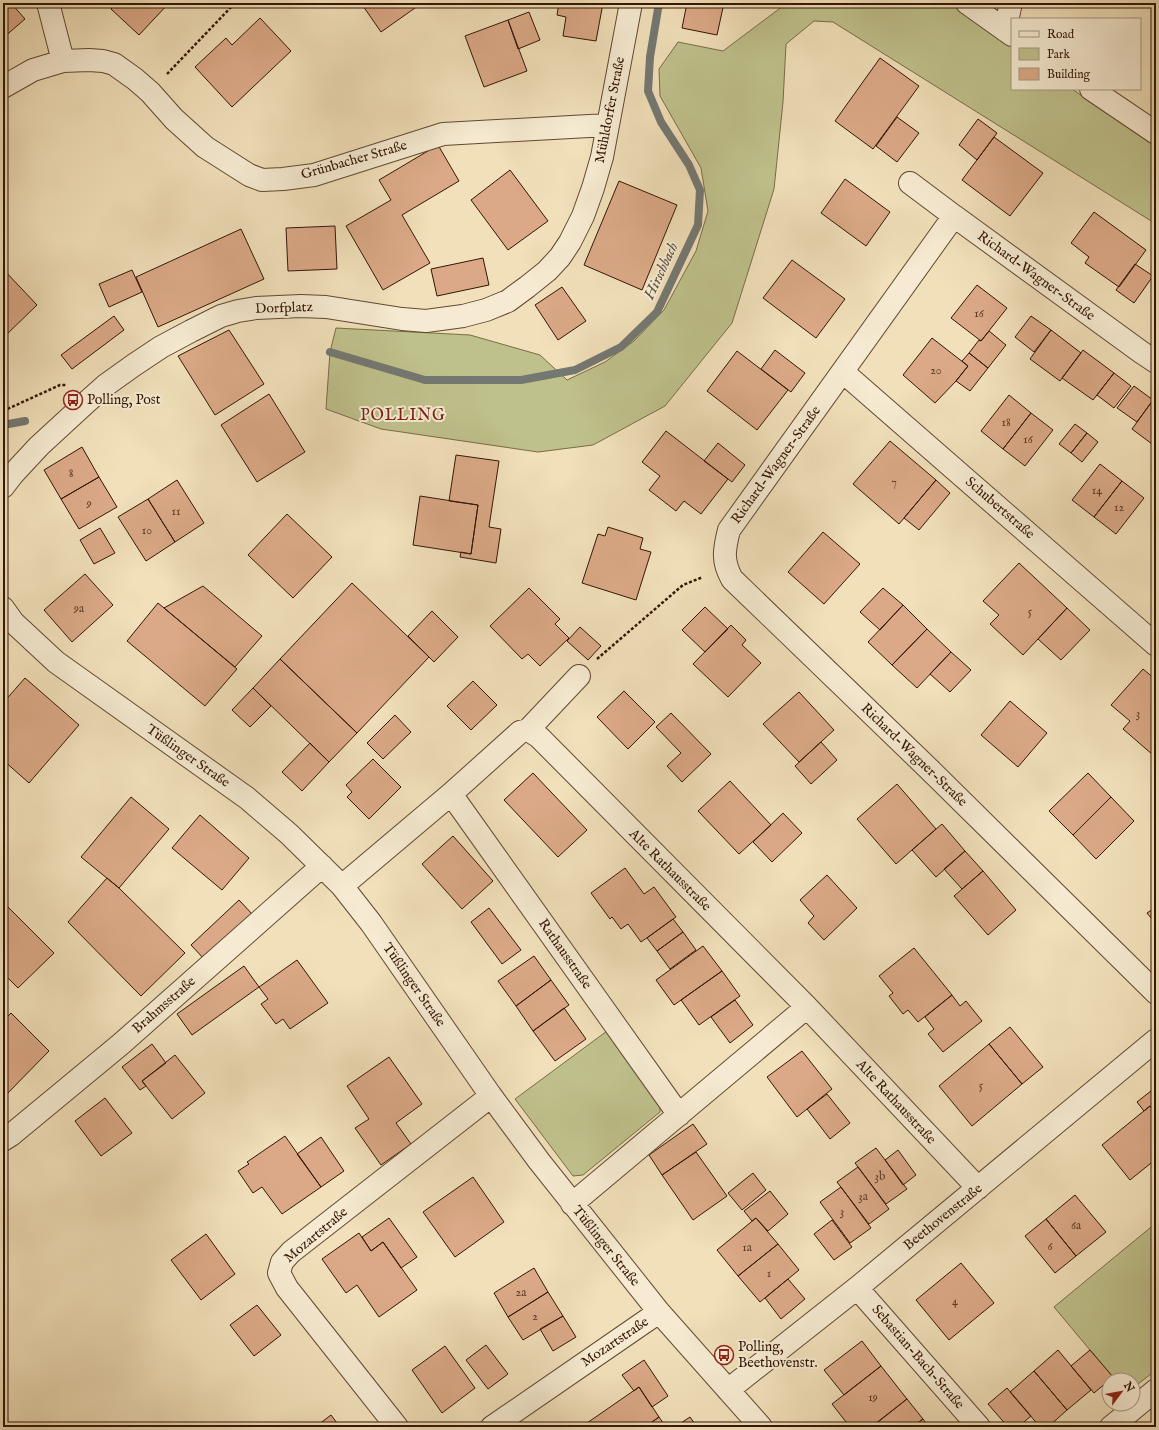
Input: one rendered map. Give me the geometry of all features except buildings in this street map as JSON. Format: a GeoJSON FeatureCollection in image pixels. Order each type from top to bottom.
{"type":"FeatureCollection","features":[{"type":"Feature","properties":{"kind":"street"},"geometry":{"type":"LineString","coordinates":[[48,3],[63,61]]}},
{"type":"Feature","properties":{"kind":"street","name":"Mühldorfer Straße"},"geometry":{"type":"LineString","coordinates":[[583,216],[602,157],[631,3]]}},
{"type":"Feature","properties":{"kind":"street"},"geometry":{"type":"LineString","coordinates":[[967,3],[1008,33]]}},
{"type":"Feature","properties":{"kind":"street"},"geometry":{"type":"LineString","coordinates":[[1008,33],[1011,3]]}},
{"type":"Feature","properties":{"kind":"street","name":"Grünbacher Straße"},"geometry":{"type":"LineString","coordinates":[[3,87],[33,70],[63,61],[96,60],[114,64],[150,92],[174,119],[205,147],[249,175],[262,180],[314,175],[443,134],[607,124]]}},
{"type":"Feature","properties":{"kind":"street"},"geometry":{"type":"LineString","coordinates":[[1092,90],[1156,133]]}},
{"type":"Feature","properties":{"kind":"street"},"geometry":{"type":"LineString","coordinates":[[910,183],[954,216]]}},
{"type":"Feature","properties":{"kind":"street","name":"Dorfplatz"},"geometry":{"type":"LineString","coordinates":[[3,487],[39,446],[89,400],[134,365],[161,347],[215,319],[238,311],[256,308],[286,307],[326,307],[402,319],[426,321],[463,316],[486,310],[508,300],[547,271],[560,257],[570,242],[583,216]]}},
{"type":"Feature","properties":{"kind":"street","name":"Richard-Wagner-Straße"},"geometry":{"type":"LineString","coordinates":[[1156,362],[954,216],[729,530],[724,547],[726,567],[732,579],[925,764],[1156,993]]}},
{"type":"Feature","properties":{"kind":"street","name":"Schubertstraße"},"geometry":{"type":"LineString","coordinates":[[843,372],[1156,644]]}},
{"type":"Feature","properties":{"kind":"street","name":"Tüßlinger Straße"},"geometry":{"type":"LineString","coordinates":[[3,608],[14,622],[56,662],[247,798],[289,834],[342,886],[371,924],[491,1096],[572,1204],[659,1312],[761,1427]]}},
{"type":"Feature","properties":{"kind":"street"},"geometry":{"type":"LineString","coordinates":[[342,886],[451,794],[520,732],[528,730],[579,676]]}},
{"type":"Feature","properties":{"kind":"street","name":"Alte Rathausstraße"},"geometry":{"type":"LineString","coordinates":[[528,730],[539,737],[806,1007],[978,1188]]}},
{"type":"Feature","properties":{"kind":"street","name":"Rathausstraße"},"geometry":{"type":"LineString","coordinates":[[451,794],[679,1115]]}},
{"type":"Feature","properties":{"kind":"street","name":"Brahmsstraße"},"geometry":{"type":"LineString","coordinates":[[3,1140],[121,1044],[322,866]]}},
{"type":"Feature","properties":{"kind":"street"},"geometry":{"type":"LineString","coordinates":[[572,1204],[806,1007]]}},
{"type":"Feature","properties":{"kind":"street","name":"Beethovenstraße"},"geometry":{"type":"LineString","coordinates":[[728,1390],[857,1288],[1156,1040]]}},
{"type":"Feature","properties":{"kind":"street","name":"Mozartstraße"},"geometry":{"type":"LineString","coordinates":[[397,1427],[287,1288],[279,1273],[282,1262],[291,1252],[491,1096]]}},
{"type":"Feature","properties":{"kind":"street","name":"Sebastian-Bach-Straße"},"geometry":{"type":"LineString","coordinates":[[857,1288],[979,1427]]}},
{"type":"Feature","properties":{"kind":"street","name":"Mozartstraße"},"geometry":{"type":"LineString","coordinates":[[492,1427],[659,1312]]}},
{"type":"Feature","properties":{"kind":"street"},"geometry":{"type":"LineString","coordinates":[[1111,1427],[1156,1390]]}},
{"type":"Feature","properties":{"kind":"path"},"geometry":{"type":"LineString","coordinates":[[150,92],[235,3]]}},
{"type":"Feature","properties":{"kind":"path"},"geometry":{"type":"LineString","coordinates":[[3,411],[60,385],[68,385]]}},
{"type":"Feature","properties":{"kind":"path"},"geometry":{"type":"LineString","coordinates":[[579,676],[608,648],[683,585],[726,567]]}},
{"type":"Feature","properties":{"kind":"green space"},"geometry":{"type":"Polygon","coordinates":[[[787,3],[951,3],[1011,45],[1011,90],[1073,90],[1156,146],[1156,224],[833,22],[814,21],[786,44],[783,102],[774,189],[732,323],[665,406],[593,445],[538,452],[381,429],[326,409],[330,352],[336,328],[470,335],[540,355],[567,380],[605,362],[634,341],[664,310],[696,251],[708,211],[701,168],[660,96],[659,69],[678,42],[723,51],[787,3]]]}},
{"type":"Feature","properties":{"kind":"green space"},"geometry":{"type":"Polygon","coordinates":[[[607,1031],[660,1103],[660,1112],[583,1175],[573,1176],[515,1099],[607,1031]]]}},
{"type":"Feature","properties":{"kind":"green space"},"geometry":{"type":"Polygon","coordinates":[[[1156,1223],[1156,1370],[1141,1382],[1141,1372],[1108,1372],[1054,1307],[1156,1223]]]}},
{"type":"Feature","properties":{"kind":"waterway","name":"Hirschbach"},"geometry":{"type":"LineString","coordinates":[[330,352],[425,380],[521,380],[575,370],[621,347],[657,312],[698,225],[700,190],[689,165],[661,122],[648,91],[650,57],[659,3]]}},
{"type":"Feature","properties":{"kind":"waterway","name":"Hirschbach"},"geometry":{"type":"LineString","coordinates":[[3,425],[25,421]]}},
{"type":"Feature","properties":{"kind":"place","name":"Polling, Post"},"geometry":{"type":"Point","coordinates":[73,400]}},
{"type":"Feature","properties":{"kind":"place","name":"Polling, Beethovenstr."},"geometry":{"type":"Point","coordinates":[724,1355]}},
{"type":"Feature","properties":{"kind":"district","name":"POLLING"},"geometry":{"type":"Point","coordinates":[403,416]}}]}
